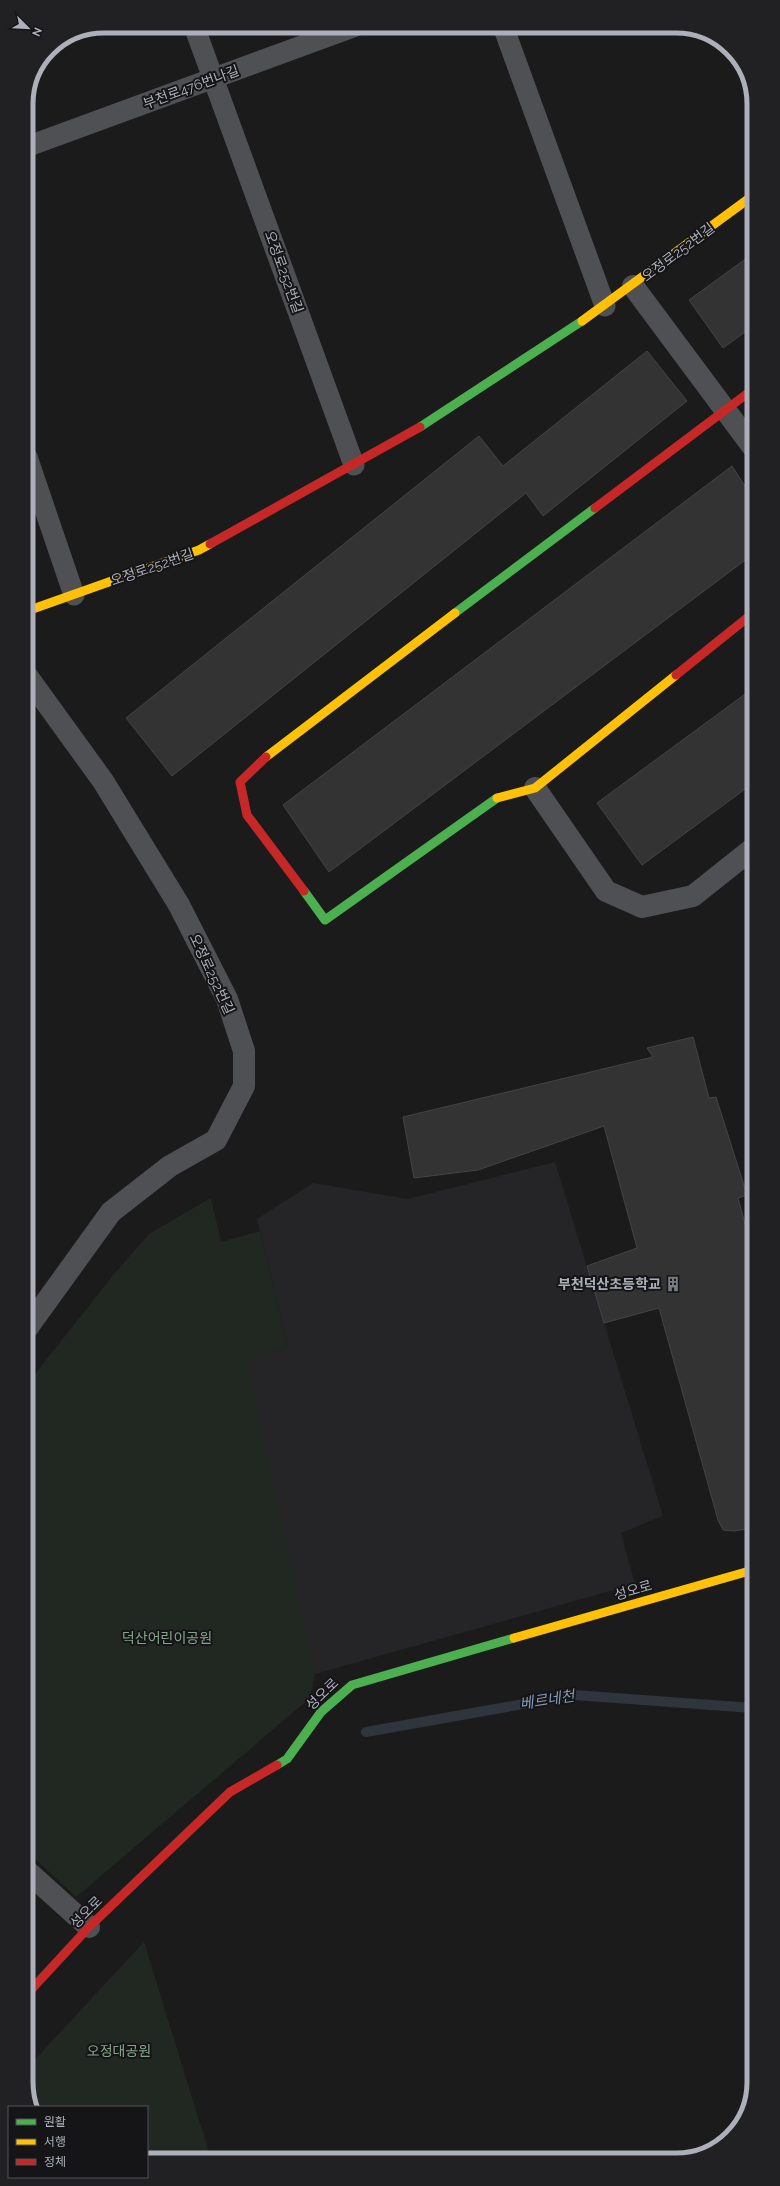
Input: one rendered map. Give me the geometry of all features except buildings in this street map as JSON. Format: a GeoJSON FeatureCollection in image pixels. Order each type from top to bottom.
{"type":"FeatureCollection","features":[{"type":"Feature","properties":{"kind":"street","name":"오정로252번길"},"geometry":{"type":"LineString","coordinates":[[33,609],[199,550],[354,466],[425,424],[605,306],[747,200]]}},
{"type":"Feature","properties":{"kind":"street"},"geometry":{"type":"LineString","coordinates":[[633,286],[747,439]]}},
{"type":"Feature","properties":{"kind":"street"},"geometry":{"type":"LineString","coordinates":[[747,394],[273,750],[240,782],[247,815],[325,920],[493,799],[535,788],[747,618]]}},
{"type":"Feature","properties":{"kind":"street","name":"오정로252번길"},"geometry":{"type":"LineString","coordinates":[[33,684],[103,782],[179,905],[227,998],[244,1051],[244,1086],[216,1140],[170,1166],[111,1212],[33,1320]]}},
{"type":"Feature","properties":{"kind":"street"},"geometry":{"type":"LineString","coordinates":[[535,788],[606,890],[642,907],[693,896],[747,854]]}},
{"type":"Feature","properties":{"kind":"street","name":"성오로"},"geometry":{"type":"LineString","coordinates":[[33,1988],[89,1928],[230,1792],[287,1759],[320,1712],[352,1685],[747,1572]]}},
{"type":"Feature","properties":{"kind":"street"},"geometry":{"type":"LineString","coordinates":[[33,1877],[89,1928]]}},
{"type":"Feature","properties":{"kind":"lane","name":"오정로252번길"},"geometry":{"type":"LineString","coordinates":[[197,33],[354,466]]}},
{"type":"Feature","properties":{"kind":"lane","name":"부천로476번나길"},"geometry":{"type":"LineString","coordinates":[[33,144],[337,33]]}},
{"type":"Feature","properties":{"kind":"lane"},"geometry":{"type":"LineString","coordinates":[[506,33],[605,306]]}},
{"type":"Feature","properties":{"kind":"lane"},"geometry":{"type":"LineString","coordinates":[[33,475],[74,595]]}},
{"type":"Feature","properties":{"kind":"shaded area"},"geometry":{"type":"Polygon","coordinates":[[[555,1162],[663,1516],[621,1533],[635,1584],[315,1674],[233,1363],[288,1347],[257,1219],[313,1183],[408,1199],[555,1162]]]}},
{"type":"Feature","properties":{"kind":"green space","name":"덕산어린이공원"},"geometry":{"type":"Polygon","coordinates":[[[211,1198],[221,1242],[260,1231],[288,1347],[247,1360],[315,1674],[310,1698],[76,1897],[33,1857],[33,1377],[114,1274],[149,1234],[211,1198]]]}},
{"type":"Feature","properties":{"kind":"green space","name":"오정대공원"},"geometry":{"type":"Polygon","coordinates":[[[144,1942],[209,2153],[148,2153],[148,2106],[37,2106],[33,2082],[33,2062],[144,1942]]]}},
{"type":"Feature","properties":{"kind":"waterway","name":"베르네천"},"geometry":{"type":"LineString","coordinates":[[366,1732],[574,1695],[747,1708]]}},
{"type":"Feature","properties":{"kind":"traffic: fast"},"geometry":{"type":"LineString","coordinates":[[420,427],[582,321]]}},
{"type":"Feature","properties":{"kind":"traffic: fast"},"geometry":{"type":"LineString","coordinates":[[455,613],[595,508]]}},
{"type":"Feature","properties":{"kind":"traffic: fast"},"geometry":{"type":"LineString","coordinates":[[304,891],[325,920],[497,798]]}},
{"type":"Feature","properties":{"kind":"traffic: fast"},"geometry":{"type":"LineString","coordinates":[[277,1765],[287,1759],[321,1712],[352,1685],[514,1638]]}},
{"type":"Feature","properties":{"kind":"traffic: slow"},"geometry":{"type":"LineString","coordinates":[[582,321],[747,200]]}},
{"type":"Feature","properties":{"kind":"traffic: slow"},"geometry":{"type":"LineString","coordinates":[[33,609],[199,550],[210,544]]}},
{"type":"Feature","properties":{"kind":"traffic: slow"},"geometry":{"type":"LineString","coordinates":[[266,757],[455,613]]}},
{"type":"Feature","properties":{"kind":"traffic: slow"},"geometry":{"type":"LineString","coordinates":[[497,798],[535,788],[676,675]]}},
{"type":"Feature","properties":{"kind":"traffic: slow"},"geometry":{"type":"LineString","coordinates":[[514,1638],[747,1572]]}},
{"type":"Feature","properties":{"kind":"traffic: jam"},"geometry":{"type":"LineString","coordinates":[[595,508],[747,394]]}},
{"type":"Feature","properties":{"kind":"traffic: jam"},"geometry":{"type":"LineString","coordinates":[[210,544],[420,427]]}},
{"type":"Feature","properties":{"kind":"traffic: jam"},"geometry":{"type":"LineString","coordinates":[[676,675],[747,618]]}},
{"type":"Feature","properties":{"kind":"traffic: jam"},"geometry":{"type":"LineString","coordinates":[[266,757],[240,782],[247,815],[304,891]]}},
{"type":"Feature","properties":{"kind":"traffic: jam"},"geometry":{"type":"LineString","coordinates":[[33,1988],[89,1927],[230,1792],[277,1765]]}},
{"type":"Feature","properties":{"kind":"place","name":"부천덕산초등학교"},"geometry":{"type":"Point","coordinates":[673,1284]}}]}
